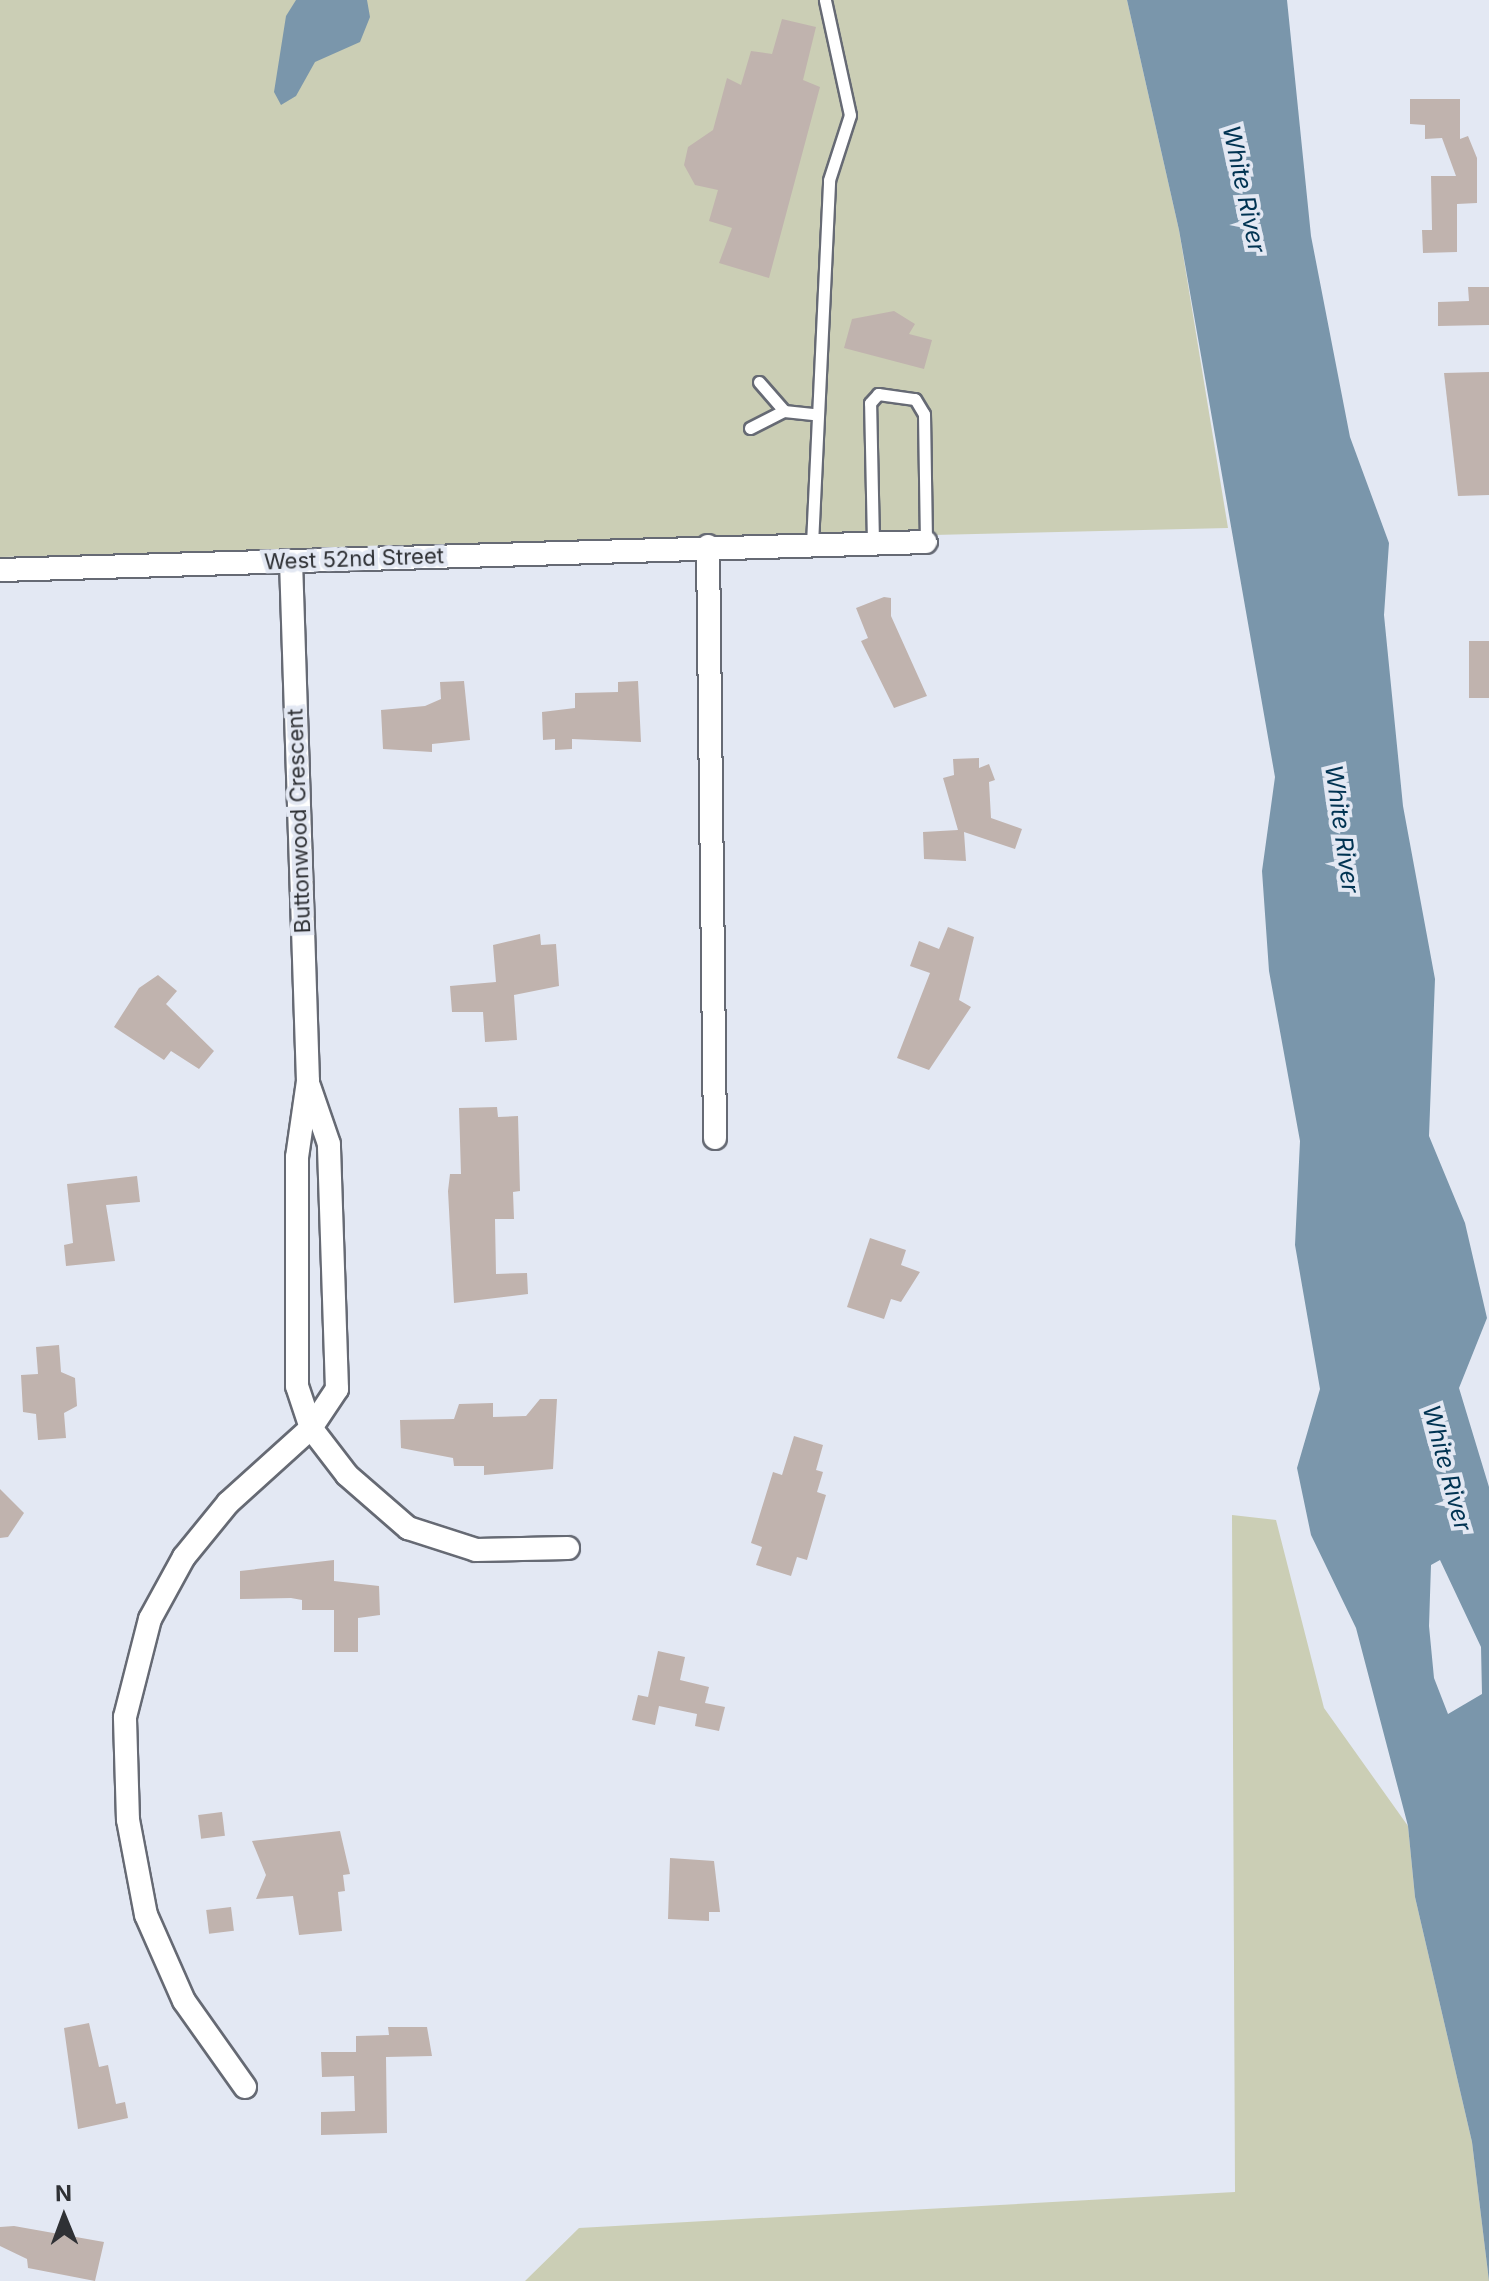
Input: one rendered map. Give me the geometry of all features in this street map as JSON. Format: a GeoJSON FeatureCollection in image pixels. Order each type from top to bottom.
{"type":"FeatureCollection","features":[{"type":"Feature","properties":{"kind":"street","name":"West 52nd Street"},"geometry":{"type":"LineString","coordinates":[[0,570],[708,546],[926,542]]}},
{"type":"Feature","properties":{"kind":"street"},"geometry":{"type":"LineString","coordinates":[[708,546],[715,1138]]}},
{"type":"Feature","properties":{"kind":"street","name":"Buttonwood Crescent"},"geometry":{"type":"LineString","coordinates":[[291,561],[308,1081]]}},
{"type":"Feature","properties":{"kind":"street"},"geometry":{"type":"LineString","coordinates":[[308,1081],[297,1157],[297,1386],[311,1428],[368,1497],[417,1533],[476,1550],[568,1548]]}},
{"type":"Feature","properties":{"kind":"street"},"geometry":{"type":"LineString","coordinates":[[245,2087],[184,2001],[146,1915],[128,1820],[125,1717],[150,1619],[184,1557],[228,1503],[311,1428],[337,1389],[329,1144],[308,1081]]}},
{"type":"Feature","properties":{"kind":"lane"},"geometry":{"type":"LineString","coordinates":[[812,544],[815,414],[829,180],[850,115],[825,0]]}},
{"type":"Feature","properties":{"kind":"lane"},"geometry":{"type":"LineString","coordinates":[[759,382],[784,411]]}},
{"type":"Feature","properties":{"kind":"lane"},"geometry":{"type":"LineString","coordinates":[[873,542],[870,403],[878,394],[898,394],[915,399],[924,414],[926,542]]}},
{"type":"Feature","properties":{"kind":"lane"},"geometry":{"type":"LineString","coordinates":[[750,428],[784,411],[815,414]]}},
{"type":"Feature","properties":{"kind":"green space"},"geometry":{"type":"Polygon","coordinates":[[[0,0],[1127,0],[1179,230],[1228,528],[0,557],[0,0]]]}},
{"type":"Feature","properties":{"kind":"green space"},"geometry":{"type":"Polygon","coordinates":[[[1232,1515],[1276,1520],[1324,1708],[1408,1826],[1415,1897],[1472,2142],[1489,2281],[525,2281],[579,2228],[1235,2192],[1232,1515]]]}},
{"type":"Feature","properties":{"kind":"water"},"geometry":{"type":"Polygon","coordinates":[[[296,0],[367,0],[370,17],[360,42],[315,62],[296,96],[281,105],[274,92],[286,16],[296,0]]]}},
{"type":"Feature","properties":{"kind":"water","name":"White River"},"geometry":{"type":"Polygon","coordinates":[[[1127,0],[1287,0],[1311,236],[1350,437],[1389,543],[1384,615],[1403,806],[1435,979],[1429,1136],[1465,1223],[1487,1318],[1459,1388],[1489,1487],[1489,2281],[1472,2142],[1415,1897],[1408,1826],[1356,1628],[1311,1535],[1297,1468],[1320,1389],[1295,1245],[1300,1141],[1269,971],[1262,871],[1275,777],[1179,230],[1127,0]],[[1440,1560],[1431,1565],[1429,1626],[1434,1678],[1448,1714],[1482,1694],[1481,1647],[1440,1560]]]}},
{"type":"Feature","properties":{"kind":"building"},"geometry":{"type":"Polygon","coordinates":[[[782,19],[816,27],[803,80],[820,87],[769,278],[719,263],[732,228],[709,221],[718,190],[695,185],[684,165],[688,147],[713,130],[727,78],[741,85],[751,51],[772,54],[782,19]]]}},
{"type":"Feature","properties":{"kind":"building"},"geometry":{"type":"Polygon","coordinates":[[[1410,99],[1460,99],[1460,139],[1468,136],[1477,158],[1477,203],[1457,204],[1457,252],[1423,253],[1422,230],[1432,230],[1431,176],[1456,176],[1442,138],[1425,139],[1425,125],[1410,124],[1410,99]]]}},
{"type":"Feature","properties":{"kind":"building"},"geometry":{"type":"Polygon","coordinates":[[[1468,287],[1489,287],[1489,325],[1438,326],[1438,302],[1469,301],[1468,287]]]}},
{"type":"Feature","properties":{"kind":"building"},"geometry":{"type":"Polygon","coordinates":[[[894,311],[915,324],[909,334],[932,340],[924,369],[844,348],[852,319],[894,311]]]}},
{"type":"Feature","properties":{"kind":"building"},"geometry":{"type":"Polygon","coordinates":[[[1489,372],[1489,495],[1458,496],[1444,373],[1489,372]]]}},
{"type":"Feature","properties":{"kind":"building"},"geometry":{"type":"Polygon","coordinates":[[[884,597],[891,598],[891,616],[927,696],[894,708],[861,641],[868,638],[856,608],[884,597]]]}},
{"type":"Feature","properties":{"kind":"building"},"geometry":{"type":"Polygon","coordinates":[[[1469,641],[1489,641],[1489,698],[1469,698],[1469,641]]]}},
{"type":"Feature","properties":{"kind":"building"},"geometry":{"type":"Polygon","coordinates":[[[464,681],[470,740],[432,744],[432,752],[383,749],[381,710],[425,706],[441,699],[440,682],[464,681]]]}},
{"type":"Feature","properties":{"kind":"building"},"geometry":{"type":"Polygon","coordinates":[[[638,681],[641,742],[572,739],[572,749],[555,750],[555,739],[543,740],[542,712],[575,708],[575,693],[618,692],[618,682],[638,681]]]}},
{"type":"Feature","properties":{"kind":"building"},"geometry":{"type":"Polygon","coordinates":[[[979,758],[979,768],[989,764],[995,780],[989,782],[991,818],[1022,829],[1015,849],[964,832],[966,861],[924,859],[923,832],[958,830],[943,778],[954,775],[953,759],[979,758]]]}},
{"type":"Feature","properties":{"kind":"building"},"geometry":{"type":"Polygon","coordinates":[[[948,927],[974,937],[959,1000],[971,1007],[929,1070],[897,1058],[930,973],[910,966],[919,941],[939,949],[948,927]]]}},
{"type":"Feature","properties":{"kind":"building"},"geometry":{"type":"Polygon","coordinates":[[[540,934],[541,945],[556,944],[559,986],[514,995],[517,1040],[485,1042],[483,1012],[452,1012],[450,986],[496,982],[493,945],[540,934]]]}},
{"type":"Feature","properties":{"kind":"building"},"geometry":{"type":"Polygon","coordinates":[[[158,975],[177,991],[166,1004],[214,1051],[199,1069],[171,1051],[164,1060],[114,1027],[139,988],[158,975]]]}},
{"type":"Feature","properties":{"kind":"building"},"geometry":{"type":"Polygon","coordinates":[[[497,1107],[498,1117],[518,1116],[520,1191],[513,1192],[514,1219],[495,1219],[496,1274],[527,1273],[528,1294],[454,1303],[448,1191],[450,1174],[461,1174],[459,1108],[497,1107]]]}},
{"type":"Feature","properties":{"kind":"building"},"geometry":{"type":"Polygon","coordinates":[[[137,1176],[140,1202],[106,1205],[115,1261],[66,1266],[64,1245],[73,1243],[67,1184],[137,1176]]]}},
{"type":"Feature","properties":{"kind":"building"},"geometry":{"type":"Polygon","coordinates":[[[870,1238],[906,1250],[901,1265],[920,1272],[901,1302],[891,1299],[884,1319],[847,1307],[870,1238]]]}},
{"type":"Feature","properties":{"kind":"building"},"geometry":{"type":"Polygon","coordinates":[[[59,1345],[61,1372],[75,1378],[77,1406],[64,1413],[66,1438],[38,1440],[36,1414],[23,1412],[21,1375],[38,1374],[36,1347],[59,1345]]]}},
{"type":"Feature","properties":{"kind":"building"},"geometry":{"type":"Polygon","coordinates":[[[540,1399],[557,1399],[553,1469],[484,1475],[484,1466],[454,1466],[453,1458],[401,1448],[400,1420],[454,1419],[459,1404],[493,1403],[493,1417],[526,1416],[540,1399]]]}},
{"type":"Feature","properties":{"kind":"building"},"geometry":{"type":"Polygon","coordinates":[[[794,1436],[823,1445],[816,1470],[823,1472],[817,1492],[826,1495],[807,1560],[797,1557],[791,1576],[756,1565],[762,1547],[751,1543],[773,1472],[782,1475],[794,1436]]]}},
{"type":"Feature","properties":{"kind":"building"},"geometry":{"type":"Polygon","coordinates":[[[0,1489],[24,1513],[8,1537],[0,1538],[0,1489]]]}},
{"type":"Feature","properties":{"kind":"building"},"geometry":{"type":"Polygon","coordinates":[[[334,1560],[334,1581],[379,1586],[380,1615],[358,1618],[358,1652],[334,1652],[334,1610],[302,1610],[302,1600],[291,1598],[240,1599],[240,1571],[334,1560]]]}},
{"type":"Feature","properties":{"kind":"building"},"geometry":{"type":"Polygon","coordinates":[[[658,1651],[685,1657],[680,1680],[709,1687],[705,1703],[725,1707],[719,1731],[695,1726],[697,1714],[659,1706],[655,1725],[632,1720],[638,1695],[648,1697],[658,1651]]]}},
{"type":"Feature","properties":{"kind":"building"},"geometry":{"type":"Polygon","coordinates":[[[222,1812],[225,1836],[201,1839],[198,1815],[222,1812]]]}},
{"type":"Feature","properties":{"kind":"building"},"geometry":{"type":"Polygon","coordinates":[[[340,1831],[350,1874],[343,1875],[345,1891],[338,1892],[342,1931],[299,1935],[293,1896],[256,1899],[266,1875],[252,1841],[340,1831]]]}},
{"type":"Feature","properties":{"kind":"building"},"geometry":{"type":"Polygon","coordinates":[[[670,1858],[714,1861],[720,1912],[709,1912],[709,1921],[668,1919],[670,1858]]]}},
{"type":"Feature","properties":{"kind":"building"},"geometry":{"type":"Polygon","coordinates":[[[231,1907],[234,1931],[209,1934],[206,1910],[231,1907]]]}},
{"type":"Feature","properties":{"kind":"building"},"geometry":{"type":"Polygon","coordinates":[[[89,2023],[99,2067],[108,2065],[116,2104],[125,2102],[128,2118],[78,2129],[64,2028],[89,2023]]]}},
{"type":"Feature","properties":{"kind":"building"},"geometry":{"type":"Polygon","coordinates":[[[388,2027],[427,2027],[432,2056],[386,2057],[387,2133],[321,2135],[321,2112],[355,2111],[354,2076],[322,2077],[321,2052],[356,2052],[356,2036],[389,2035],[388,2027]]]}},
{"type":"Feature","properties":{"kind":"building"},"geometry":{"type":"Polygon","coordinates":[[[14,2226],[104,2242],[95,2281],[28,2268],[27,2259],[0,2246],[0,2227],[14,2226]]]}}]}
